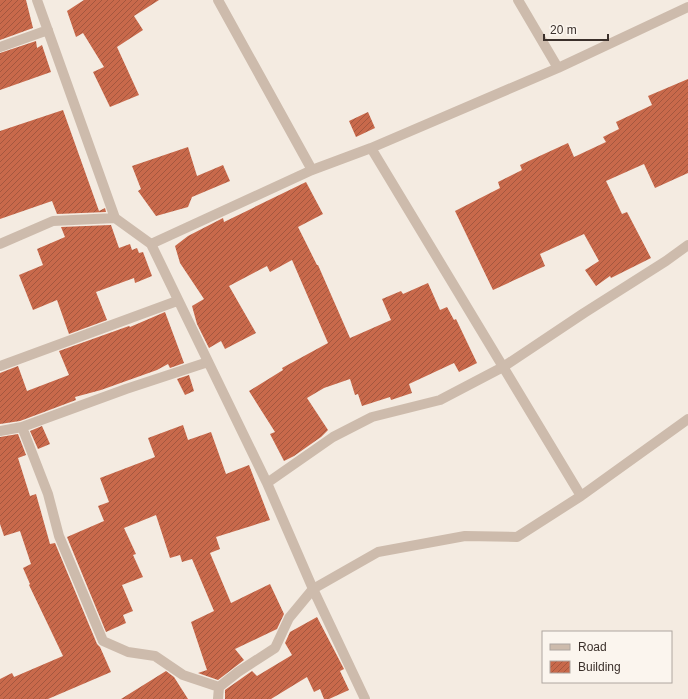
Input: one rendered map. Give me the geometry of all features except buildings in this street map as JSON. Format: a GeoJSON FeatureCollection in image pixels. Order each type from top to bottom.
{"type":"FeatureCollection","features":[{"type":"Feature","properties":{"kind":"street"},"geometry":{"type":"LineString","coordinates":[[37,0],[115,218],[150,244],[268,483],[313,588],[365,699]]}},
{"type":"Feature","properties":{"kind":"street"},"geometry":{"type":"LineString","coordinates":[[218,0],[312,170]]}},
{"type":"Feature","properties":{"kind":"street"},"geometry":{"type":"LineString","coordinates":[[518,0],[558,68]]}},
{"type":"Feature","properties":{"kind":"street"},"geometry":{"type":"LineString","coordinates":[[150,244],[312,170],[371,148],[558,68],[688,7]]}},
{"type":"Feature","properties":{"kind":"street"},"geometry":{"type":"LineString","coordinates":[[0,47],[48,30]]}},
{"type":"Feature","properties":{"kind":"street"},"geometry":{"type":"LineString","coordinates":[[371,148],[581,496]]}},
{"type":"Feature","properties":{"kind":"street"},"geometry":{"type":"LineString","coordinates":[[0,244],[53,221],[115,218]]}},
{"type":"Feature","properties":{"kind":"street"},"geometry":{"type":"LineString","coordinates":[[268,483],[333,437],[372,417],[440,400],[504,367],[688,245]]}},
{"type":"Feature","properties":{"kind":"street"},"geometry":{"type":"LineString","coordinates":[[0,366],[177,301]]}},
{"type":"Feature","properties":{"kind":"street"},"geometry":{"type":"LineString","coordinates":[[0,430],[22,427],[126,389],[208,362]]}},
{"type":"Feature","properties":{"kind":"street"},"geometry":{"type":"LineString","coordinates":[[218,699],[219,687],[238,672],[276,648],[288,618],[313,588],[378,552],[465,536],[517,537],[581,496],[688,420]]}},
{"type":"Feature","properties":{"kind":"street"},"geometry":{"type":"LineString","coordinates":[[22,427],[48,494],[59,536],[103,641],[128,652],[155,656],[183,675],[219,687]]}}]}
